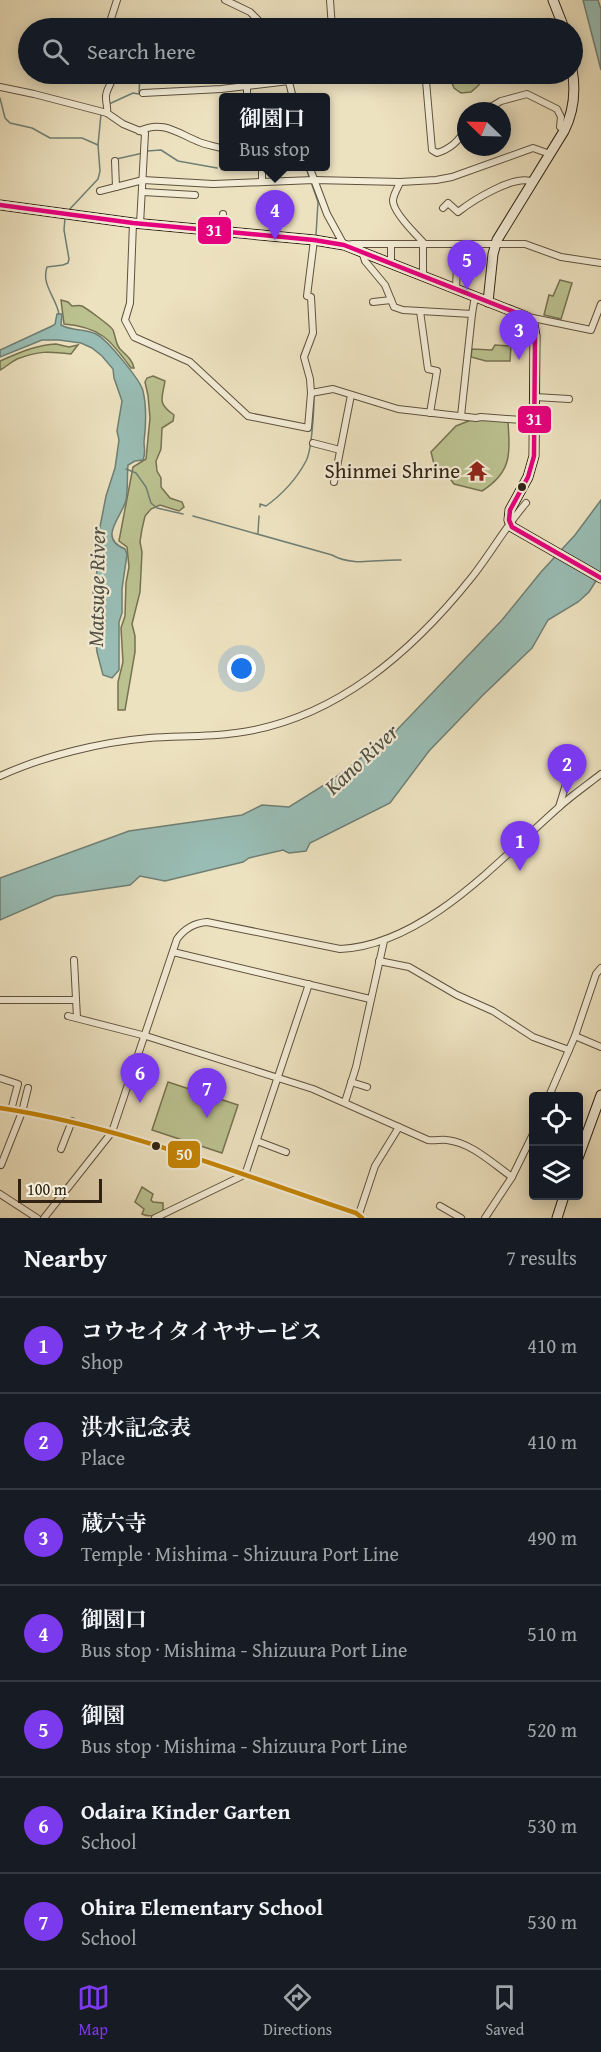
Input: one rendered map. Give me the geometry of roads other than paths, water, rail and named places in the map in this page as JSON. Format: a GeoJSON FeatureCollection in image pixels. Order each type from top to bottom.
{"type":"FeatureCollection","features":[{"type":"Feature","properties":{"kind":"main road"},"geometry":{"type":"LineString","coordinates":[[553,0],[560,18]]}},
{"type":"Feature","properties":{"kind":"main road"},"geometry":{"type":"LineString","coordinates":[[488,302],[495,245],[564,131],[574,99],[574,84]]}},
{"type":"Feature","properties":{"kind":"main road"},"geometry":{"type":"LineString","coordinates":[[0,205],[137,224],[314,240],[344,245],[527,317],[533,324],[535,336],[535,421],[532,467],[510,510],[511,525],[601,578]]}},
{"type":"Feature","properties":{"kind":"main road"},"geometry":{"type":"LineString","coordinates":[[583,1147],[601,1095]]}},
{"type":"Feature","properties":{"kind":"main road"},"geometry":{"type":"LineString","coordinates":[[557,1218],[563,1200]]}},
{"type":"Feature","properties":{"kind":"street"},"geometry":{"type":"LineString","coordinates":[[111,18],[117,0]]}},
{"type":"Feature","properties":{"kind":"street"},"geometry":{"type":"LineString","coordinates":[[225,0],[250,12],[256,18]]}},
{"type":"Feature","properties":{"kind":"street"},"geometry":{"type":"LineString","coordinates":[[330,0],[331,18]]}},
{"type":"Feature","properties":{"kind":"street"},"geometry":{"type":"LineString","coordinates":[[107,113],[106,95],[111,84]]}},
{"type":"Feature","properties":{"kind":"street"},"geometry":{"type":"LineString","coordinates":[[143,93],[259,84]]}},
{"type":"Feature","properties":{"kind":"street"},"geometry":{"type":"LineString","coordinates":[[426,84],[432,150],[436,153],[444,151],[457,140]]}},
{"type":"Feature","properties":{"kind":"street"},"geometry":{"type":"LineString","coordinates":[[247,93],[248,86]]}},
{"type":"Feature","properties":{"kind":"street"},"geometry":{"type":"LineString","coordinates":[[0,87],[107,113],[123,124],[145,133],[143,192],[137,224],[130,303],[125,320],[132,335],[185,358],[252,417],[308,428],[311,393],[304,357],[313,333],[311,297],[307,296],[314,240]]}},
{"type":"Feature","properties":{"kind":"street"},"geometry":{"type":"LineString","coordinates":[[499,102],[527,94],[557,109],[561,117],[560,127],[564,131]]}},
{"type":"Feature","properties":{"kind":"street"},"geometry":{"type":"LineString","coordinates":[[139,131],[149,126],[164,126],[198,142],[219,148]]}},
{"type":"Feature","properties":{"kind":"street"},"geometry":{"type":"LineString","coordinates":[[100,191],[143,180],[213,184],[314,180],[400,182],[442,180],[533,148],[550,154]]}},
{"type":"Feature","properties":{"kind":"street"},"geometry":{"type":"LineString","coordinates":[[115,161],[116,187]]}},
{"type":"Feature","properties":{"kind":"street"},"geometry":{"type":"LineString","coordinates":[[262,171],[262,182]]}},
{"type":"Feature","properties":{"kind":"street"},"geometry":{"type":"LineString","coordinates":[[311,171],[327,214],[344,245],[525,244],[561,256],[601,263]]}},
{"type":"Feature","properties":{"kind":"street"},"geometry":{"type":"LineString","coordinates":[[443,208],[448,203],[458,212],[503,185],[526,179],[533,182]]}},
{"type":"Feature","properties":{"kind":"street"},"geometry":{"type":"LineString","coordinates":[[400,182],[393,197],[393,204],[423,244],[423,275]]}},
{"type":"Feature","properties":{"kind":"street"},"geometry":{"type":"LineString","coordinates":[[143,192],[195,195]]}},
{"type":"Feature","properties":{"kind":"street"},"geometry":{"type":"LineString","coordinates":[[223,214],[224,232]]}},
{"type":"Feature","properties":{"kind":"street"},"geometry":{"type":"LineString","coordinates":[[391,244],[391,262]]}},
{"type":"Feature","properties":{"kind":"street"},"geometry":{"type":"LineString","coordinates":[[456,288],[458,244]]}},
{"type":"Feature","properties":{"kind":"street"},"geometry":{"type":"LineString","coordinates":[[362,252],[365,261],[385,285],[394,307],[472,314]]}},
{"type":"Feature","properties":{"kind":"street"},"geometry":{"type":"LineString","coordinates":[[461,416],[475,296]]}},
{"type":"Feature","properties":{"kind":"street"},"geometry":{"type":"LineString","coordinates":[[373,302],[390,300]]}},
{"type":"Feature","properties":{"kind":"street"},"geometry":{"type":"LineString","coordinates":[[527,317],[591,330],[601,304]]}},
{"type":"Feature","properties":{"kind":"street"},"geometry":{"type":"LineString","coordinates":[[420,311],[428,369],[437,371],[430,413]]}},
{"type":"Feature","properties":{"kind":"street"},"geometry":{"type":"LineString","coordinates":[[311,393],[333,389],[398,409],[535,421]]}},
{"type":"Feature","properties":{"kind":"street"},"geometry":{"type":"LineString","coordinates":[[334,482],[351,394]]}},
{"type":"Feature","properties":{"kind":"street"},"geometry":{"type":"LineString","coordinates":[[535,397],[569,399]]}},
{"type":"Feature","properties":{"kind":"street"},"geometry":{"type":"LineString","coordinates":[[313,443],[340,450]]}},
{"type":"Feature","properties":{"kind":"street"},"geometry":{"type":"LineString","coordinates":[[0,776],[44,759],[115,742],[268,728],[330,704],[365,681],[412,642],[472,577],[526,503]]}},
{"type":"Feature","properties":{"kind":"street"},"geometry":{"type":"LineString","coordinates":[[44,1218],[112,1132],[177,939],[184,930],[207,921],[332,948],[349,949],[384,940],[406,931],[436,913],[512,851],[559,807],[601,774]]}},
{"type":"Feature","properties":{"kind":"street"},"geometry":{"type":"LineString","coordinates":[[559,807],[566,784]]}},
{"type":"Feature","properties":{"kind":"street"},"geometry":{"type":"LineString","coordinates":[[345,1102],[384,940]]}},
{"type":"Feature","properties":{"kind":"street"},"geometry":{"type":"LineString","coordinates":[[173,952],[370,999]]}},
{"type":"Feature","properties":{"kind":"street"},"geometry":{"type":"LineString","coordinates":[[74,960],[77,1018]]}},
{"type":"Feature","properties":{"kind":"street"},"geometry":{"type":"LineString","coordinates":[[379,961],[410,967],[457,995],[499,1014],[533,1036],[569,1050]]}},
{"type":"Feature","properties":{"kind":"street"},"geometry":{"type":"LineString","coordinates":[[551,1092],[575,1036],[596,974],[601,968]]}},
{"type":"Feature","properties":{"kind":"street"},"geometry":{"type":"LineString","coordinates":[[155,1218],[245,1174],[309,984]]}},
{"type":"Feature","properties":{"kind":"street"},"geometry":{"type":"LineString","coordinates":[[0,1000],[76,1000]]}},
{"type":"Feature","properties":{"kind":"street"},"geometry":{"type":"LineString","coordinates":[[68,1016],[146,1036],[279,1077],[345,1102],[428,1140],[444,1139],[466,1145],[512,1177]]}},
{"type":"Feature","properties":{"kind":"street"},"geometry":{"type":"LineString","coordinates":[[575,1036],[601,1047]]}},
{"type":"Feature","properties":{"kind":"street"},"geometry":{"type":"LineString","coordinates":[[0,1078],[18,1084],[11,1110]]}},
{"type":"Feature","properties":{"kind":"street"},"geometry":{"type":"LineString","coordinates":[[351,1082],[367,1088]]}},
{"type":"Feature","properties":{"kind":"street"},"geometry":{"type":"LineString","coordinates":[[0,1166],[22,1112],[28,1088]]}},
{"type":"Feature","properties":{"kind":"street"},"geometry":{"type":"LineString","coordinates":[[0,1108],[72,1121],[112,1132],[245,1174],[361,1217],[375,1166],[399,1127]]}},
{"type":"Feature","properties":{"kind":"street"},"geometry":{"type":"LineString","coordinates":[[61,1149],[72,1121]]}},
{"type":"Feature","properties":{"kind":"street"},"geometry":{"type":"LineString","coordinates":[[257,1141],[286,1152]]}},
{"type":"Feature","properties":{"kind":"street"},"geometry":{"type":"LineString","coordinates":[[485,1218],[512,1177],[529,1142]]}},
{"type":"Feature","properties":{"kind":"street"},"geometry":{"type":"LineString","coordinates":[[0,1194],[37,1218]]}},
{"type":"Feature","properties":{"kind":"street"},"geometry":{"type":"LineString","coordinates":[[440,1206],[461,1218]]}},
{"type":"Feature","properties":{"kind":"water"},"geometry":{"type":"Polygon","coordinates":[[[583,0],[598,0],[601,9],[601,70],[583,0]]]}},
{"type":"Feature","properties":{"kind":"water","name":"Matsuge River"},"geometry":{"type":"Polygon","coordinates":[[[57,314],[62,314],[61,325],[88,331],[101,337],[136,379],[144,397],[145,453],[143,460],[128,465],[126,500],[112,533],[113,539],[125,549],[127,554],[122,589],[122,613],[119,622],[119,670],[112,678],[103,675],[97,652],[94,627],[96,606],[93,592],[98,566],[97,542],[106,496],[115,468],[119,440],[117,431],[122,401],[113,369],[92,348],[81,343],[59,340],[42,340],[0,357],[0,350],[55,324],[57,314]]]}},
{"type":"Feature","properties":{"kind":"water","name":"Kano River"},"geometry":{"type":"Polygon","coordinates":[[[601,500],[601,573],[589,592],[578,602],[548,620],[532,648],[429,751],[390,803],[310,843],[306,851],[289,853],[283,850],[165,881],[140,876],[130,885],[55,896],[0,920],[0,878],[129,831],[242,815],[262,805],[289,807],[329,782],[393,734],[502,620],[575,535],[601,500]]]}},
{"type":"Feature","properties":{"kind":"waterway"},"geometry":{"type":"LineString","coordinates":[[109,104],[133,93],[139,94],[140,84]]}},
{"type":"Feature","properties":{"kind":"waterway"},"geometry":{"type":"LineString","coordinates":[[0,98],[5,118],[10,123],[32,128],[50,138],[82,138],[98,145],[100,171],[98,179],[68,211]]}},
{"type":"Feature","properties":{"kind":"waterway"},"geometry":{"type":"LineString","coordinates":[[98,145],[101,114]]}},
{"type":"Feature","properties":{"kind":"waterway"},"geometry":{"type":"LineString","coordinates":[[147,151],[161,150],[178,161],[217,168]]}},
{"type":"Feature","properties":{"kind":"waterway"},"geometry":{"type":"LineString","coordinates":[[112,160],[143,153]]}},
{"type":"Feature","properties":{"kind":"waterway"},"geometry":{"type":"LineString","coordinates":[[307,171],[309,177]]}},
{"type":"Feature","properties":{"kind":"waterway"},"geometry":{"type":"LineString","coordinates":[[311,182],[318,202],[316,235]]}},
{"type":"Feature","properties":{"kind":"waterway"},"geometry":{"type":"LineString","coordinates":[[59,314],[47,285],[46,273],[47,267],[68,263],[65,218]]}},
{"type":"Feature","properties":{"kind":"waterway"},"geometry":{"type":"LineString","coordinates":[[301,356],[305,346]]}},
{"type":"Feature","properties":{"kind":"waterway"},"geometry":{"type":"LineString","coordinates":[[260,507],[260,504],[266,506],[284,491],[306,461],[311,439],[314,396]]}},
{"type":"Feature","properties":{"kind":"waterway"},"geometry":{"type":"LineString","coordinates":[[126,469],[136,473],[146,487],[151,503],[157,508],[183,514]]}},
{"type":"Feature","properties":{"kind":"waterway"},"geometry":{"type":"LineString","coordinates":[[193,516],[348,561],[401,560]]}},
{"type":"Feature","properties":{"kind":"waterway"},"geometry":{"type":"LineString","coordinates":[[258,533],[259,516]]}},
{"type":"Feature","properties":{"kind":"place","name":"御園口"},"geometry":{"type":"Point","coordinates":[275,240]}},
{"type":"Feature","properties":{"kind":"place","name":"御園"},"geometry":{"type":"Point","coordinates":[467,290]}},
{"type":"Feature","properties":{"kind":"place","name":"蔵六寺"},"geometry":{"type":"Point","coordinates":[519,360]}},
{"type":"Feature","properties":{"kind":"place","name":"Shinmei Shrine"},"geometry":{"type":"Point","coordinates":[477,471]}},
{"type":"Feature","properties":{"kind":"place","name":"洪水記念表"},"geometry":{"type":"Point","coordinates":[567,794]}},
{"type":"Feature","properties":{"kind":"place","name":"コウセイタイヤサービス"},"geometry":{"type":"Point","coordinates":[520,871]}},
{"type":"Feature","properties":{"kind":"place","name":"Odaira Kinder Garten"},"geometry":{"type":"Point","coordinates":[140,1103]}},
{"type":"Feature","properties":{"kind":"place","name":"Ohira Elementary School"},"geometry":{"type":"Point","coordinates":[207,1118]}}]}
